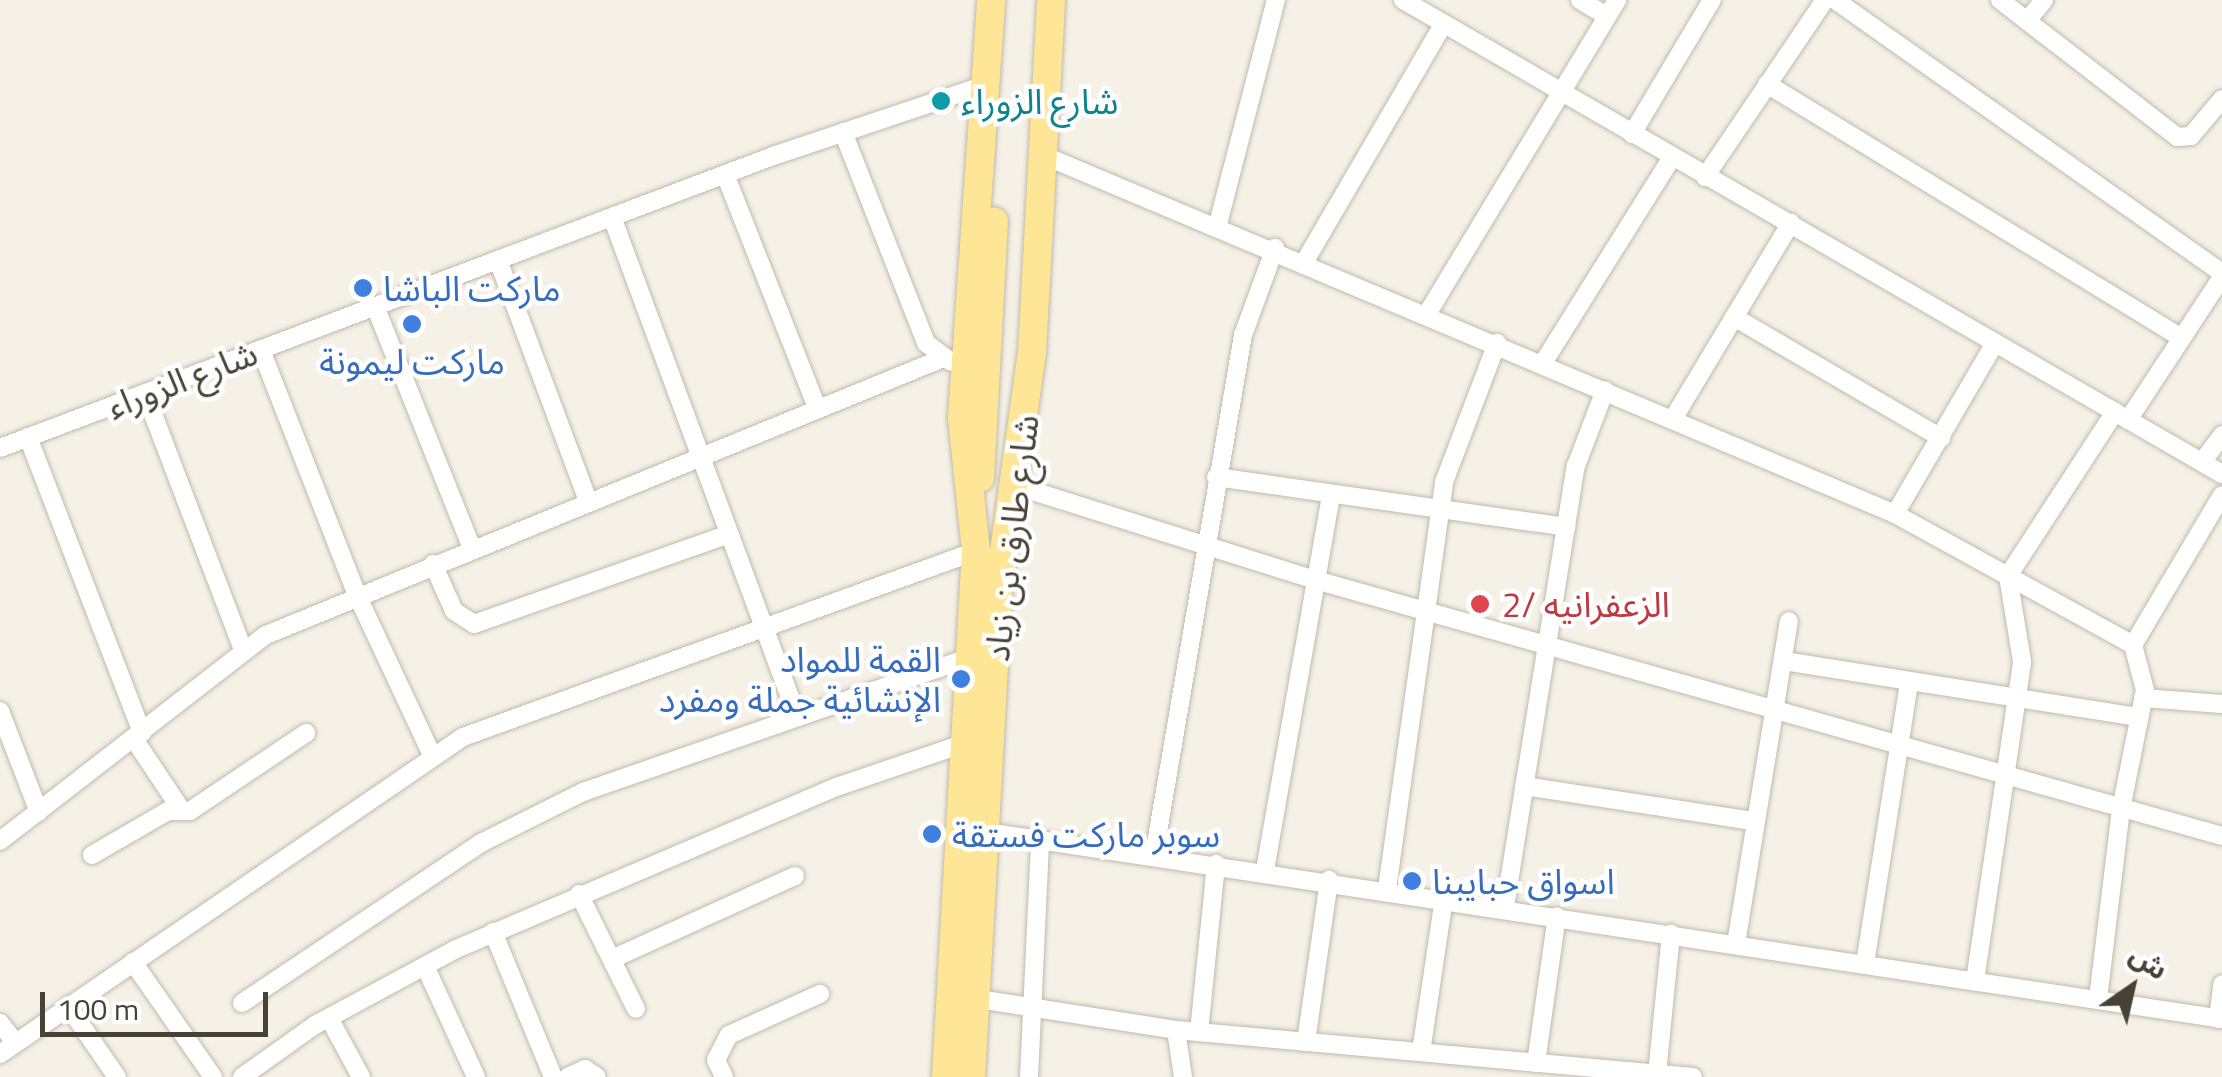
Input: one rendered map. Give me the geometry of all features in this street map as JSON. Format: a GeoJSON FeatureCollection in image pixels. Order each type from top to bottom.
{"type":"FeatureCollection","features":[{"type":"Feature","properties":{"kind":"main road","name":"شارع طارق بن زياد"},"geometry":{"type":"LineString","coordinates":[[946,1077],[976,550],[954,363],[991,0]]}},
{"type":"Feature","properties":{"kind":"main road"},"geometry":{"type":"LineString","coordinates":[[976,550],[1007,0]]}},
{"type":"Feature","properties":{"kind":"main road"},"geometry":{"type":"LineString","coordinates":[[998,594],[1034,0]]}},
{"type":"Feature","properties":{"kind":"main road","name":"شارع طارق بن زياد"},"geometry":{"type":"LineString","coordinates":[[971,1077],[972,998],[986,832],[998,594],[1017,486],[1034,334],[1038,153],[1051,0]]}},
{"type":"Feature","properties":{"kind":"street"},"geometry":{"type":"LineString","coordinates":[[1218,224],[1276,0]]}},
{"type":"Feature","properties":{"kind":"street"},"geometry":{"type":"LineString","coordinates":[[1403,0],[2222,474]]}},
{"type":"Feature","properties":{"kind":"street"},"geometry":{"type":"LineString","coordinates":[[1427,314],[1612,8],[1580,0]]}},
{"type":"Feature","properties":{"kind":"street"},"geometry":{"type":"LineString","coordinates":[[1632,134],[1712,0]]}},
{"type":"Feature","properties":{"kind":"street"},"geometry":{"type":"LineString","coordinates":[[1705,176],[1826,0]]}},
{"type":"Feature","properties":{"kind":"street"},"geometry":{"type":"LineString","coordinates":[[1836,0],[2222,275],[2181,338],[2008,576],[2022,661],[1976,981]]}},
{"type":"Feature","properties":{"kind":"street"},"geometry":{"type":"LineString","coordinates":[[2000,0],[2177,137],[2190,136],[2222,100]]}},
{"type":"Feature","properties":{"kind":"street"},"geometry":{"type":"LineString","coordinates":[[2027,21],[2044,0]]}},
{"type":"Feature","properties":{"kind":"street"},"geometry":{"type":"LineString","coordinates":[[1304,261],[1443,26]]}},
{"type":"Feature","properties":{"kind":"street"},"geometry":{"type":"LineString","coordinates":[[1767,84],[2181,338]]}},
{"type":"Feature","properties":{"kind":"street","name":"شارع الزوراء"},"geometry":{"type":"LineString","coordinates":[[0,448],[725,174],[985,86]]}},
{"type":"Feature","properties":{"kind":"street"},"geometry":{"type":"LineString","coordinates":[[843,132],[926,343],[954,363]]}},
{"type":"Feature","properties":{"kind":"street"},"geometry":{"type":"LineString","coordinates":[[1038,153],[1218,224],[1895,514],[2133,645],[2143,668],[2141,708],[2120,810],[2098,1000]]}},
{"type":"Feature","properties":{"kind":"street"},"geometry":{"type":"LineString","coordinates":[[1543,363],[1672,157]]}},
{"type":"Feature","properties":{"kind":"street"},"geometry":{"type":"LineString","coordinates":[[725,174],[817,408]]}},
{"type":"Feature","properties":{"kind":"street"},"geometry":{"type":"LineString","coordinates":[[612,217],[797,716]]}},
{"type":"Feature","properties":{"kind":"street"},"geometry":{"type":"LineString","coordinates":[[1672,419],[1792,223]]}},
{"type":"Feature","properties":{"kind":"street"},"geometry":{"type":"LineString","coordinates":[[1154,856],[1243,335],[1274,248]]}},
{"type":"Feature","properties":{"kind":"street"},"geometry":{"type":"LineString","coordinates":[[498,260],[588,501]]}},
{"type":"Feature","properties":{"kind":"street"},"geometry":{"type":"LineString","coordinates":[[375,306],[472,548]]}},
{"type":"Feature","properties":{"kind":"street"},"geometry":{"type":"LineString","coordinates":[[1734,317],[1942,438]]}},
{"type":"Feature","properties":{"kind":"street"},"geometry":{"type":"LineString","coordinates":[[1387,889],[1442,512],[1458,436],[1497,344]]}},
{"type":"Feature","properties":{"kind":"street"},"geometry":{"type":"LineString","coordinates":[[1895,514],[1996,344]]}},
{"type":"Feature","properties":{"kind":"street"},"geometry":{"type":"LineString","coordinates":[[260,350],[357,595],[432,755]]}},
{"type":"Feature","properties":{"kind":"street"},"geometry":{"type":"LineString","coordinates":[[0,840],[138,736],[243,650],[357,595],[701,454],[817,408],[954,363]]}},
{"type":"Feature","properties":{"kind":"street"},"geometry":{"type":"LineString","coordinates":[[1504,907],[1576,466],[1606,390]]}},
{"type":"Feature","properties":{"kind":"street"},"geometry":{"type":"LineString","coordinates":[[145,393],[243,650]]}},
{"type":"Feature","properties":{"kind":"street"},"geometry":{"type":"LineString","coordinates":[[2202,462],[2222,435]]}},
{"type":"Feature","properties":{"kind":"street"},"geometry":{"type":"LineString","coordinates":[[28,437],[138,736],[180,808],[190,811],[306,733]]}},
{"type":"Feature","properties":{"kind":"street"},"geometry":{"type":"LineString","coordinates":[[1216,477],[1566,527]]}},
{"type":"Feature","properties":{"kind":"street"},"geometry":{"type":"LineString","coordinates":[[1017,486],[1319,581],[2003,778],[2222,836]]}},
{"type":"Feature","properties":{"kind":"street"},"geometry":{"type":"LineString","coordinates":[[2133,645],[2222,495]]}},
{"type":"Feature","properties":{"kind":"street"},"geometry":{"type":"LineString","coordinates":[[1266,870],[1331,496]]}},
{"type":"Feature","properties":{"kind":"street"},"geometry":{"type":"LineString","coordinates":[[433,564],[454,611],[474,624],[729,534]]}},
{"type":"Feature","properties":{"kind":"street"},"geometry":{"type":"LineString","coordinates":[[0,1022],[7,1048],[432,755],[590,686],[976,550]]}},
{"type":"Feature","properties":{"kind":"street"},"geometry":{"type":"LineString","coordinates":[[1736,944],[1789,621]]}},
{"type":"Feature","properties":{"kind":"street"},"geometry":{"type":"LineString","coordinates":[[242,1003],[480,843],[584,792],[970,657]]}},
{"type":"Feature","properties":{"kind":"street"},"geometry":{"type":"LineString","coordinates":[[1784,661],[2018,702],[2141,708],[2222,704]]}},
{"type":"Feature","properties":{"kind":"street"},"geometry":{"type":"LineString","coordinates":[[1865,964],[1909,684]]}},
{"type":"Feature","properties":{"kind":"street"},"geometry":{"type":"LineString","coordinates":[[0,710],[39,812]]}},
{"type":"Feature","properties":{"kind":"street"},"geometry":{"type":"LineString","coordinates":[[242,1077],[329,1018],[493,932],[840,786],[965,743]]}},
{"type":"Feature","properties":{"kind":"street"},"geometry":{"type":"LineString","coordinates":[[1524,786],[1754,821]]}},
{"type":"Feature","properties":{"kind":"street"},"geometry":{"type":"LineString","coordinates":[[92,855],[180,808]]}},
{"type":"Feature","properties":{"kind":"street"},"geometry":{"type":"LineString","coordinates":[[986,832],[1266,870],[2220,1019],[2222,984]]}},
{"type":"Feature","properties":{"kind":"street"},"geometry":{"type":"LineString","coordinates":[[1029,1077],[1040,840]]}},
{"type":"Feature","properties":{"kind":"street"},"geometry":{"type":"LineString","coordinates":[[1199,1032],[1216,864]]}},
{"type":"Feature","properties":{"kind":"street"},"geometry":{"type":"LineString","coordinates":[[612,960],[796,876]]}},
{"type":"Feature","properties":{"kind":"street"},"geometry":{"type":"LineString","coordinates":[[1306,1042],[1329,880]]}},
{"type":"Feature","properties":{"kind":"street"},"geometry":{"type":"LineString","coordinates":[[579,894],[636,1009]]}},
{"type":"Feature","properties":{"kind":"street"},"geometry":{"type":"LineString","coordinates":[[1421,1052],[1444,899]]}},
{"type":"Feature","properties":{"kind":"street"},"geometry":{"type":"LineString","coordinates":[[1536,1063],[1557,916]]}},
{"type":"Feature","properties":{"kind":"street"},"geometry":{"type":"LineString","coordinates":[[493,932],[553,1077]]}},
{"type":"Feature","properties":{"kind":"street"},"geometry":{"type":"LineString","coordinates":[[1657,1074],[1672,934]]}},
{"type":"Feature","properties":{"kind":"street"},"geometry":{"type":"LineString","coordinates":[[133,962],[212,1077]]}},
{"type":"Feature","properties":{"kind":"street"},"geometry":{"type":"LineString","coordinates":[[425,966],[476,1077]]}},
{"type":"Feature","properties":{"kind":"street"},"geometry":{"type":"LineString","coordinates":[[724,1077],[716,1060],[729,1035],[820,994]]}},
{"type":"Feature","properties":{"kind":"street"},"geometry":{"type":"LineString","coordinates":[[972,998],[1176,1030],[1421,1052],[1498,1068],[1536,1063],[1692,1077]]}},
{"type":"Feature","properties":{"kind":"street"},"geometry":{"type":"LineString","coordinates":[[68,1006],[117,1077]]}},
{"type":"Feature","properties":{"kind":"street"},"geometry":{"type":"LineString","coordinates":[[329,1018],[361,1077]]}},
{"type":"Feature","properties":{"kind":"street"},"geometry":{"type":"LineString","coordinates":[[1176,1030],[1183,1077]]}},
{"type":"Feature","properties":{"kind":"street"},"geometry":{"type":"LineString","coordinates":[[568,1077],[585,1069],[597,1077]]}},
{"type":"Feature","properties":{"kind":"place","name":"شارع الزوراء"},"geometry":{"type":"Point","coordinates":[941,101]}},
{"type":"Feature","properties":{"kind":"place","name":"ماركت الباشا"},"geometry":{"type":"Point","coordinates":[363,288]}},
{"type":"Feature","properties":{"kind":"place","name":"ماركت ليمونة"},"geometry":{"type":"Point","coordinates":[412,324]}},
{"type":"Feature","properties":{"kind":"place","name":"الزعفرانيه /2"},"geometry":{"type":"Point","coordinates":[1480,604]}},
{"type":"Feature","properties":{"kind":"place","name":"القمة للمواد الإنشائية جملة ومفرد"},"geometry":{"type":"Point","coordinates":[961,679]}},
{"type":"Feature","properties":{"kind":"place","name":"سوبر ماركت فستقة"},"geometry":{"type":"Point","coordinates":[932,834]}},
{"type":"Feature","properties":{"kind":"place","name":"اسواق حبايبنا"},"geometry":{"type":"Point","coordinates":[1412,881]}}]}
